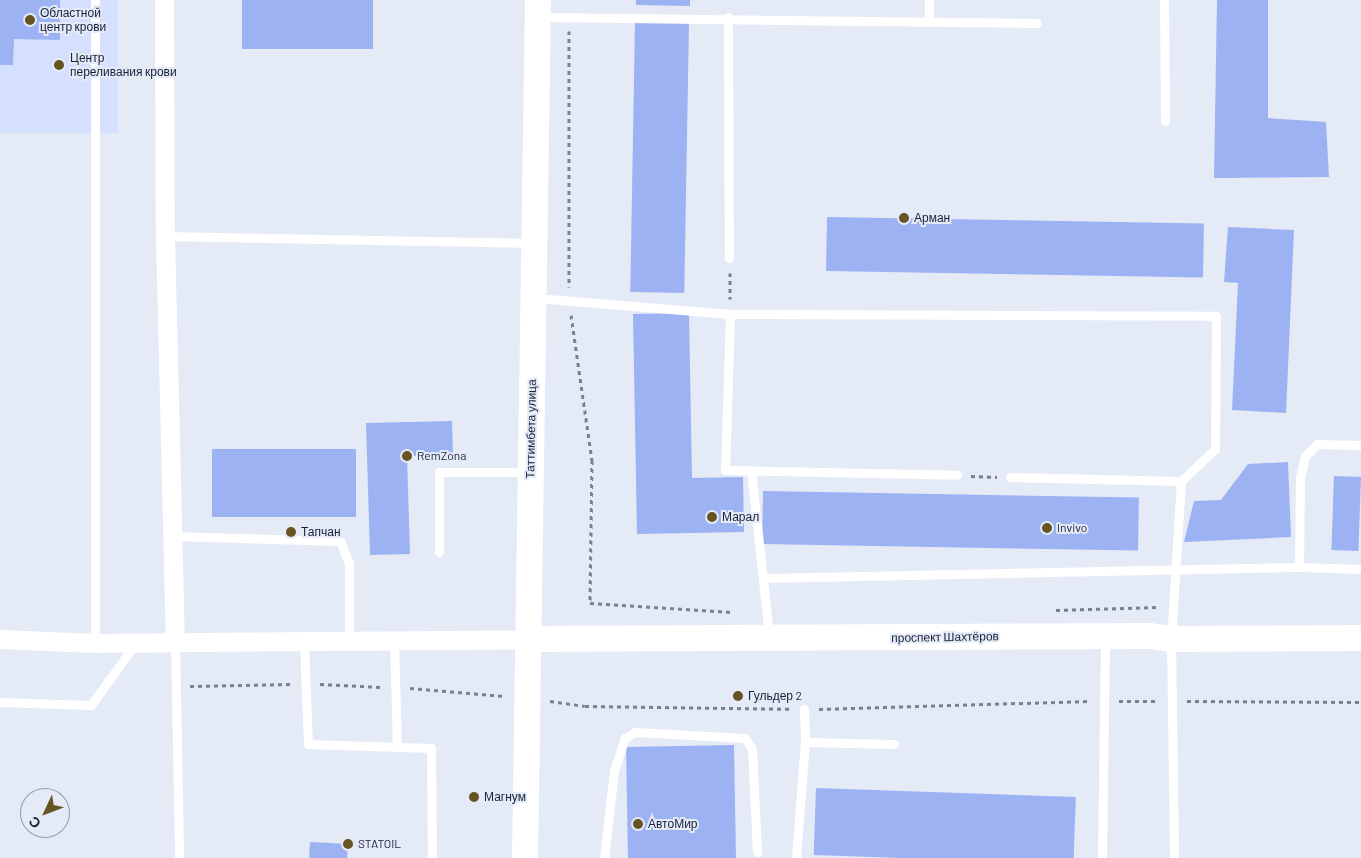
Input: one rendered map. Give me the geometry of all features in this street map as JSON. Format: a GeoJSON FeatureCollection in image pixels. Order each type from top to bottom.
{"type":"FeatureCollection","features":[{"type":"Feature","properties":{"kind":"main road","name":"Таттимбета улица"},"geometry":{"type":"LineString","coordinates":[[525,858],[538,8]]}},
{"type":"Feature","properties":{"kind":"main road","name":"проспект Шахтёров"},"geometry":{"type":"LineString","coordinates":[[529,639],[769,640],[1105,636],[1171,639],[1361,638]]}},
{"type":"Feature","properties":{"kind":"street"},"geometry":{"type":"LineString","coordinates":[[164,0],[165,236],[175,641]]}},
{"type":"Feature","properties":{"kind":"street"},"geometry":{"type":"LineString","coordinates":[[0,639],[96,643],[138,641],[529,639]]}},
{"type":"Feature","properties":{"kind":"lane"},"geometry":{"type":"LineString","coordinates":[[95,0],[96,643]]}},
{"type":"Feature","properties":{"kind":"lane"},"geometry":{"type":"LineString","coordinates":[[928,22],[929,0]]}},
{"type":"Feature","properties":{"kind":"lane"},"geometry":{"type":"LineString","coordinates":[[1164,0],[1165,121]]}},
{"type":"Feature","properties":{"kind":"lane"},"geometry":{"type":"LineString","coordinates":[[538,8],[728,17],[1037,23]]}},
{"type":"Feature","properties":{"kind":"lane"},"geometry":{"type":"LineString","coordinates":[[728,17],[729,258]]}},
{"type":"Feature","properties":{"kind":"lane"},"geometry":{"type":"LineString","coordinates":[[165,236],[533,243]]}},
{"type":"Feature","properties":{"kind":"lane"},"geometry":{"type":"LineString","coordinates":[[533,298],[730,314],[1216,316],[1215,449],[1181,481],[1171,639],[1174,701],[1174,858]]}},
{"type":"Feature","properties":{"kind":"lane"},"geometry":{"type":"LineString","coordinates":[[730,314],[725,470],[957,475]]}},
{"type":"Feature","properties":{"kind":"lane"},"geometry":{"type":"LineString","coordinates":[[1299,567],[1300,477],[1305,456],[1317,444],[1361,444]]}},
{"type":"Feature","properties":{"kind":"lane"},"geometry":{"type":"LineString","coordinates":[[751,470],[764,578],[769,640]]}},
{"type":"Feature","properties":{"kind":"lane"},"geometry":{"type":"LineString","coordinates":[[439,552],[439,472],[531,472]]}},
{"type":"Feature","properties":{"kind":"lane"},"geometry":{"type":"LineString","coordinates":[[1010,477],[1181,481]]}},
{"type":"Feature","properties":{"kind":"lane"},"geometry":{"type":"LineString","coordinates":[[173,536],[340,541],[349,563],[350,641]]}},
{"type":"Feature","properties":{"kind":"lane"},"geometry":{"type":"LineString","coordinates":[[764,578],[1299,567],[1361,569]]}},
{"type":"Feature","properties":{"kind":"lane"},"geometry":{"type":"LineString","coordinates":[[1102,858],[1105,636]]}},
{"type":"Feature","properties":{"kind":"lane"},"geometry":{"type":"LineString","coordinates":[[394,640],[397,747]]}},
{"type":"Feature","properties":{"kind":"lane"},"geometry":{"type":"LineString","coordinates":[[0,702],[91,705],[138,641]]}},
{"type":"Feature","properties":{"kind":"lane"},"geometry":{"type":"LineString","coordinates":[[175,641],[179,858]]}},
{"type":"Feature","properties":{"kind":"lane"},"geometry":{"type":"LineString","coordinates":[[304,641],[308,744],[431,748],[432,858]]}},
{"type":"Feature","properties":{"kind":"lane"},"geometry":{"type":"LineString","coordinates":[[796,858],[805,742],[804,709]]}},
{"type":"Feature","properties":{"kind":"lane"},"geometry":{"type":"LineString","coordinates":[[604,858],[614,772],[625,738],[634,732],[744,738],[752,749],[757,852]]}},
{"type":"Feature","properties":{"kind":"lane"},"geometry":{"type":"LineString","coordinates":[[805,742],[894,744]]}},
{"type":"Feature","properties":{"kind":"path"},"geometry":{"type":"LineString","coordinates":[[729,258],[730,314]]}},
{"type":"Feature","properties":{"kind":"path"},"geometry":{"type":"LineString","coordinates":[[957,475],[1010,477]]}},
{"type":"Feature","properties":{"kind":"path"},"geometry":{"type":"LineString","coordinates":[[175,686],[306,683],[395,687],[528,698],[584,706],[804,709],[1104,701],[1361,702]]}},
{"type":"Feature","properties":{"kind":"shaded area","name":"Центр переливания крови"},"geometry":{"type":"Polygon","coordinates":[[[0,0],[118,0],[118,133],[0,133],[0,0]]]}},
{"type":"Feature","properties":{"kind":"building","name":"Областной центр крови"},"geometry":{"type":"Polygon","coordinates":[[[0,0],[60,0],[60,40],[14,39],[13,65],[0,65],[0,0]]]}},
{"type":"Feature","properties":{"kind":"building"},"geometry":{"type":"Polygon","coordinates":[[[242,0],[373,0],[373,49],[242,49],[242,0]]]}},
{"type":"Feature","properties":{"kind":"building"},"geometry":{"type":"Polygon","coordinates":[[[636,0],[690,0],[690,6],[636,5],[636,0]]]}},
{"type":"Feature","properties":{"kind":"building"},"geometry":{"type":"Polygon","coordinates":[[[1217,0],[1268,0],[1268,118],[1326,122],[1329,177],[1214,178],[1217,0]]]}},
{"type":"Feature","properties":{"kind":"building"},"geometry":{"type":"Polygon","coordinates":[[[635,22],[689,23],[684,293],[630,292],[635,22]]]}},
{"type":"Feature","properties":{"kind":"building"},"geometry":{"type":"Polygon","coordinates":[[[827,217],[1204,224],[1203,278],[826,271],[827,217]]]}},
{"type":"Feature","properties":{"kind":"building"},"geometry":{"type":"Polygon","coordinates":[[[1228,227],[1294,230],[1286,413],[1232,410],[1238,283],[1224,282],[1228,227]]]}},
{"type":"Feature","properties":{"kind":"building"},"geometry":{"type":"Polygon","coordinates":[[[689,313],[692,478],[743,477],[744,532],[637,534],[633,314],[689,313]]]}},
{"type":"Feature","properties":{"kind":"building"},"geometry":{"type":"Polygon","coordinates":[[[452,421],[453,455],[407,456],[410,554],[370,555],[366,423],[452,421]]]}},
{"type":"Feature","properties":{"kind":"building"},"geometry":{"type":"Polygon","coordinates":[[[212,449],[356,449],[356,517],[212,517],[212,449]]]}},
{"type":"Feature","properties":{"kind":"building"},"geometry":{"type":"Polygon","coordinates":[[[1288,462],[1291,537],[1184,542],[1194,501],[1221,500],[1248,464],[1288,462]]]}},
{"type":"Feature","properties":{"kind":"building"},"geometry":{"type":"Polygon","coordinates":[[[1334,476],[1361,477],[1358,551],[1331,550],[1334,476]]]}},
{"type":"Feature","properties":{"kind":"building"},"geometry":{"type":"Polygon","coordinates":[[[763,491],[1139,498],[1138,551],[762,544],[763,491]]]}},
{"type":"Feature","properties":{"kind":"building"},"geometry":{"type":"Polygon","coordinates":[[[734,745],[736,858],[628,858],[626,747],[734,745]]]}},
{"type":"Feature","properties":{"kind":"building"},"geometry":{"type":"Polygon","coordinates":[[[816,788],[1076,797],[1074,858],[901,858],[814,855],[816,788]]]}},
{"type":"Feature","properties":{"kind":"building"},"geometry":{"type":"Polygon","coordinates":[[[310,842],[348,844],[347,858],[309,858],[310,842]]]}},
{"type":"Feature","properties":{"kind":"place","name":"Областной центр крови"},"geometry":{"type":"Point","coordinates":[30,20]}},
{"type":"Feature","properties":{"kind":"place","name":"Центр переливания крови"},"geometry":{"type":"Point","coordinates":[59,65]}},
{"type":"Feature","properties":{"kind":"place","name":"Арман"},"geometry":{"type":"Point","coordinates":[904,218]}},
{"type":"Feature","properties":{"kind":"place","name":"RemZona"},"geometry":{"type":"Point","coordinates":[407,456]}},
{"type":"Feature","properties":{"kind":"place","name":"Марал"},"geometry":{"type":"Point","coordinates":[712,517]}},
{"type":"Feature","properties":{"kind":"place","name":"Invivo"},"geometry":{"type":"Point","coordinates":[1047,528]}},
{"type":"Feature","properties":{"kind":"place","name":"Тапчан"},"geometry":{"type":"Point","coordinates":[291,532]}},
{"type":"Feature","properties":{"kind":"place","name":"Гульдер 2"},"geometry":{"type":"Point","coordinates":[738,696]}},
{"type":"Feature","properties":{"kind":"place","name":"Магнум"},"geometry":{"type":"Point","coordinates":[474,797]}},
{"type":"Feature","properties":{"kind":"place","name":"АвтоМир"},"geometry":{"type":"Point","coordinates":[638,824]}},
{"type":"Feature","properties":{"kind":"place","name":"STATOIL"},"geometry":{"type":"Point","coordinates":[348,844]}}]}
